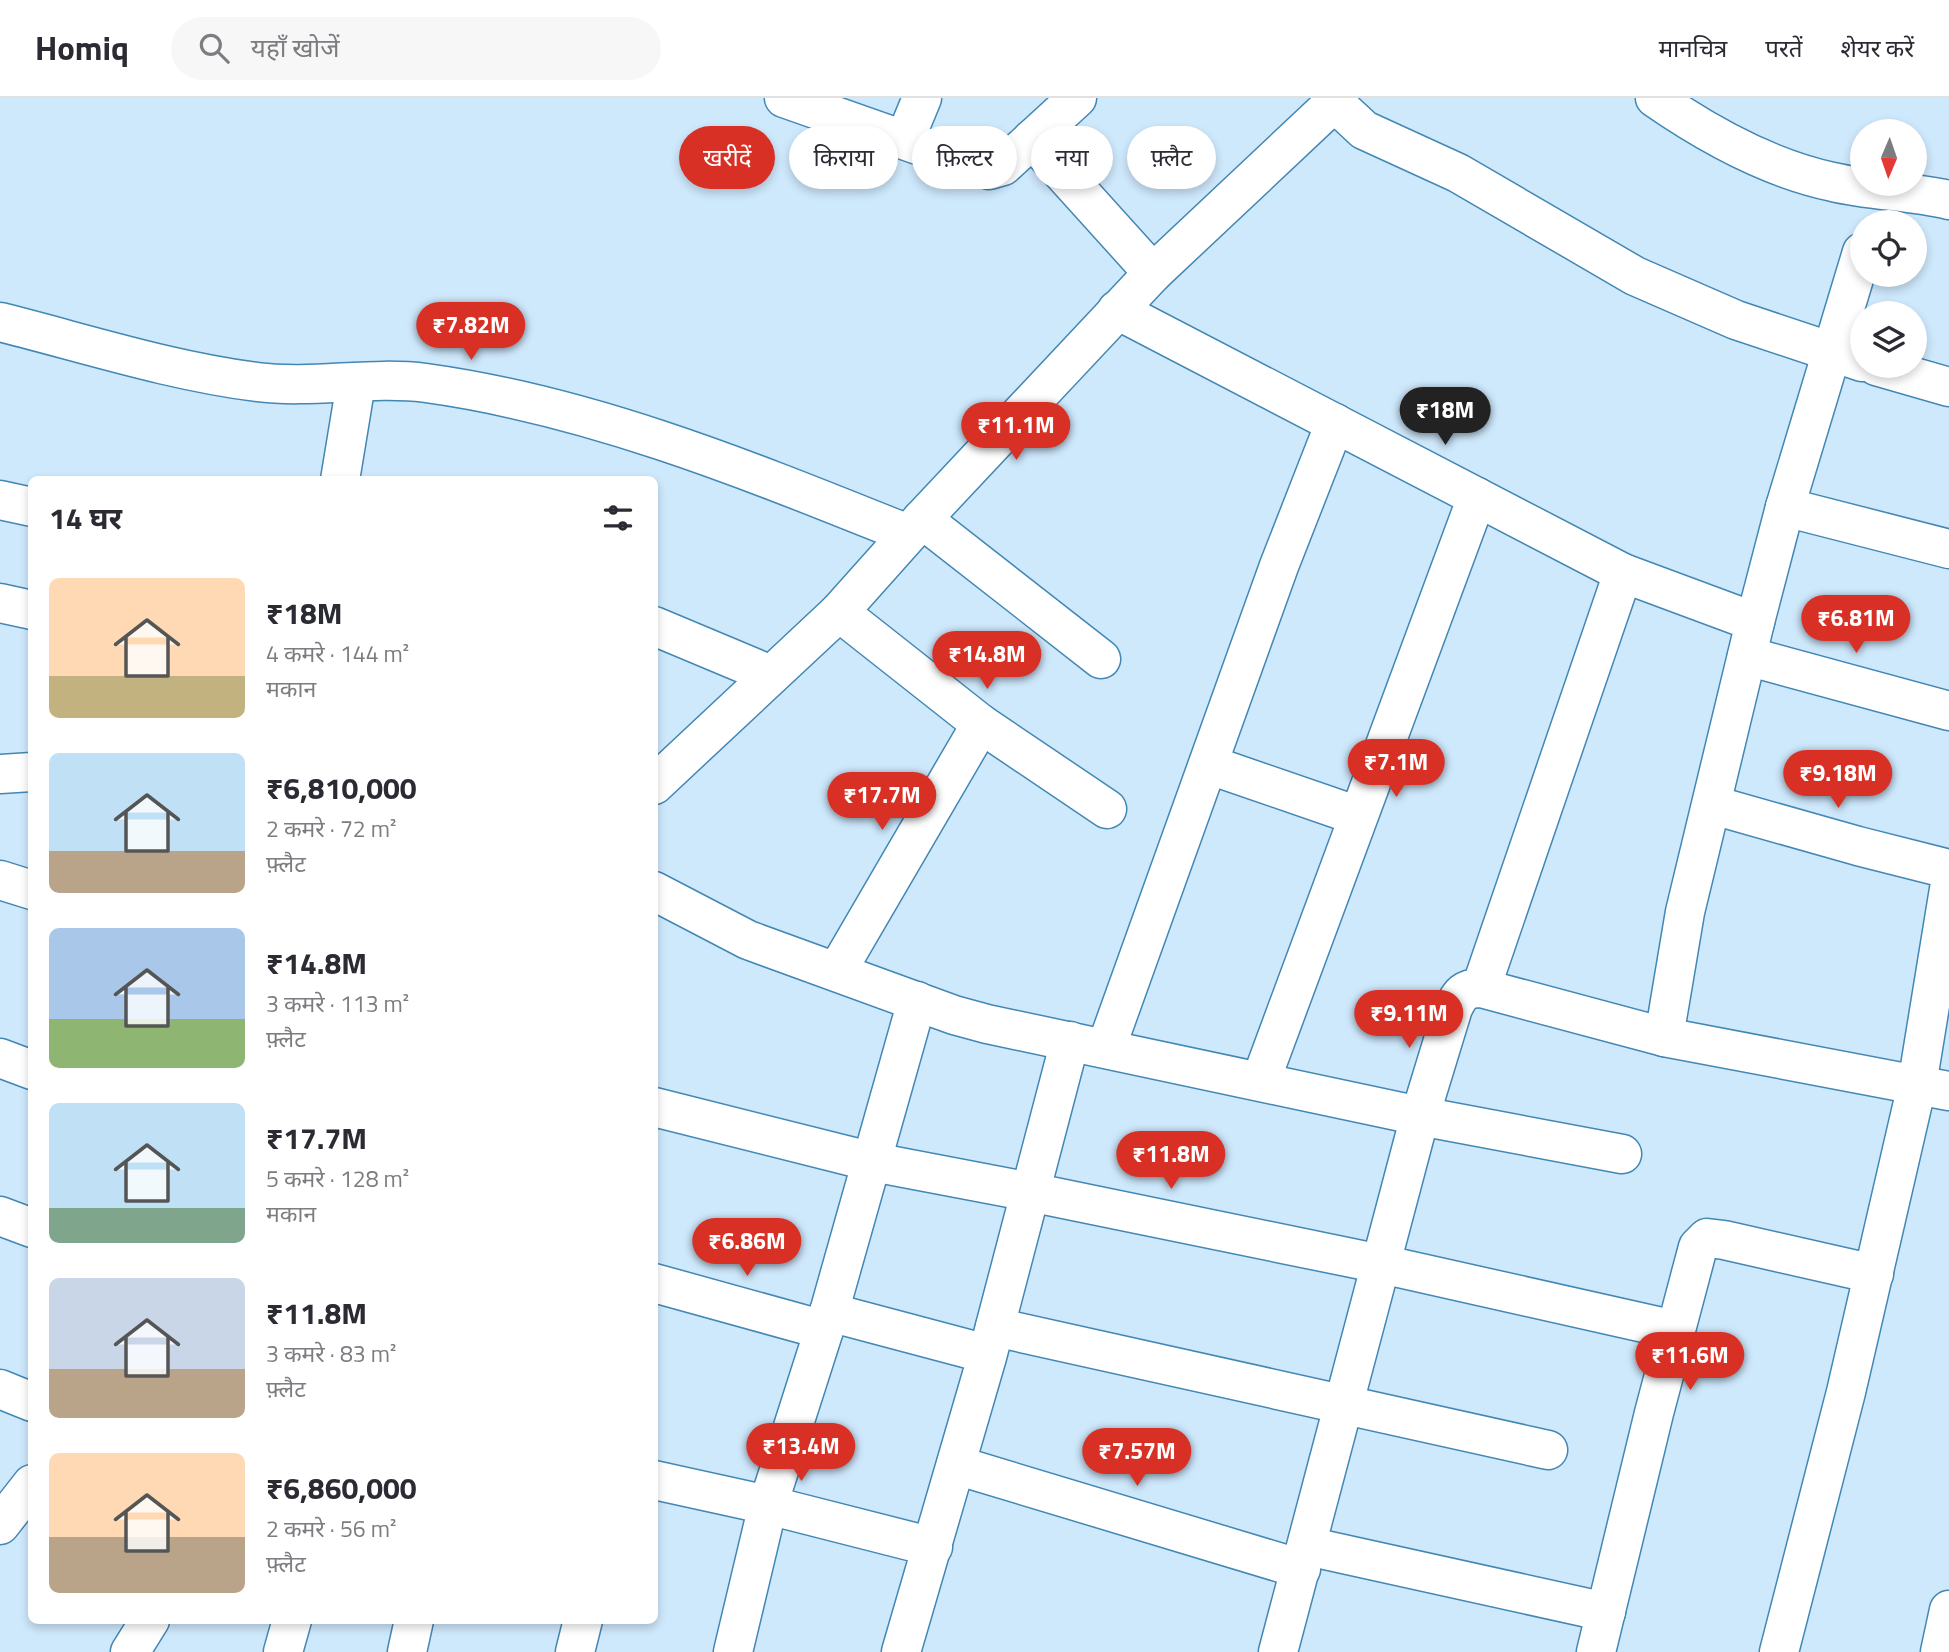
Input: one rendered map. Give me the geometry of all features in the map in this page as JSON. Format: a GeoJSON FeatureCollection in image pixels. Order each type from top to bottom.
{"type":"FeatureCollection","features":[{"type":"Feature","properties":{"kind":"street"},"geometry":{"type":"LineString","coordinates":[[785,98],[989,170],[1003,166],[1031,140]]}},
{"type":"Feature","properties":{"kind":"street"},"geometry":{"type":"LineString","coordinates":[[905,139],[922,98]]}},
{"type":"Feature","properties":{"kind":"street"},"geometry":{"type":"LineString","coordinates":[[1046,126],[1077,98]]}},
{"type":"Feature","properties":{"kind":"street"},"geometry":{"type":"LineString","coordinates":[[1656,98],[1700,129],[1786,167],[1831,182],[1876,206],[1949,200]]}},
{"type":"Feature","properties":{"kind":"street"},"geometry":{"type":"LineString","coordinates":[[658,781],[839,612],[1117,310],[1337,100],[1364,130],[1458,173],[1635,276],[1736,320],[1847,357]]}},
{"type":"Feature","properties":{"kind":"street"},"geometry":{"type":"LineString","coordinates":[[1077,189],[1153,273]]}},
{"type":"Feature","properties":{"kind":"street"},"geometry":{"type":"LineString","coordinates":[[1664,1037],[1675,958],[1751,639],[1785,507],[1847,357],[1857,287]]}},
{"type":"Feature","properties":{"kind":"street"},"geometry":{"type":"LineString","coordinates":[[1117,310],[1751,639],[1949,711]]}},
{"type":"Feature","properties":{"kind":"street"},"geometry":{"type":"LineString","coordinates":[[0,322],[209,374],[305,386],[424,383],[527,403],[662,440],[915,527],[1101,659]]}},
{"type":"Feature","properties":{"kind":"street"},"geometry":{"type":"LineString","coordinates":[[1918,378],[1949,387]]}},
{"type":"Feature","properties":{"kind":"street"},"geometry":{"type":"LineString","coordinates":[[341,476],[356,383]]}},
{"type":"Feature","properties":{"kind":"street"},"geometry":{"type":"LineString","coordinates":[[901,1652],[991,1341],[1030,1192],[1088,1044],[1210,765],[1279,566],[1335,424]]}},
{"type":"Feature","properties":{"kind":"street"},"geometry":{"type":"LineString","coordinates":[[1261,1080],[1477,497]]}},
{"type":"Feature","properties":{"kind":"street"},"geometry":{"type":"LineString","coordinates":[[0,500],[28,506]]}},
{"type":"Feature","properties":{"kind":"street"},"geometry":{"type":"LineString","coordinates":[[1785,507],[1949,549]]}},
{"type":"Feature","properties":{"kind":"street"},"geometry":{"type":"LineString","coordinates":[[1480,988],[1623,573]]}},
{"type":"Feature","properties":{"kind":"street"},"geometry":{"type":"LineString","coordinates":[[0,603],[28,609]]}},
{"type":"Feature","properties":{"kind":"street"},"geometry":{"type":"LineString","coordinates":[[839,612],[981,724],[1107,809]]}},
{"type":"Feature","properties":{"kind":"street"},"geometry":{"type":"LineString","coordinates":[[658,628],[771,676]]}},
{"type":"Feature","properties":{"kind":"street"},"geometry":{"type":"LineString","coordinates":[[837,971],[981,724]]}},
{"type":"Feature","properties":{"kind":"street"},"geometry":{"type":"LineString","coordinates":[[1210,765],[1358,816]]}},
{"type":"Feature","properties":{"kind":"street"},"geometry":{"type":"LineString","coordinates":[[0,774],[28,772]]}},
{"type":"Feature","properties":{"kind":"street"},"geometry":{"type":"LineString","coordinates":[[1713,805],[1949,869]]}},
{"type":"Feature","properties":{"kind":"street"},"geometry":{"type":"LineString","coordinates":[[0,880],[28,889]]}},
{"type":"Feature","properties":{"kind":"street"},"geometry":{"type":"LineString","coordinates":[[1779,1652],[1874,1274],[1933,1088],[1949,889]]}},
{"type":"Feature","properties":{"kind":"street"},"geometry":{"type":"LineString","coordinates":[[658,893],[748,940],[987,1024],[1261,1080],[1420,1116],[1622,1154]]}},
{"type":"Feature","properties":{"kind":"street"},"geometry":{"type":"LineString","coordinates":[[1278,1652],[1420,1116],[1453,1008],[1460,994],[1469,988],[1480,988],[1664,1037],[1933,1088]]}},
{"type":"Feature","properties":{"kind":"street"},"geometry":{"type":"LineString","coordinates":[[733,1652],[768,1505],[827,1321],[917,1001]]}},
{"type":"Feature","properties":{"kind":"street"},"geometry":{"type":"LineString","coordinates":[[0,1058],[28,1068]]}},
{"type":"Feature","properties":{"kind":"street"},"geometry":{"type":"LineString","coordinates":[[658,1108],[873,1163],[1030,1192],[1381,1264],[1675,1330]]}},
{"type":"Feature","properties":{"kind":"street"},"geometry":{"type":"LineString","coordinates":[[0,1216],[28,1226]]}},
{"type":"Feature","properties":{"kind":"street"},"geometry":{"type":"LineString","coordinates":[[1596,1652],[1698,1247],[1707,1238],[1874,1274]]}},
{"type":"Feature","properties":{"kind":"street"},"geometry":{"type":"LineString","coordinates":[[658,1284],[827,1321],[991,1341],[1345,1405],[1548,1450]]}},
{"type":"Feature","properties":{"kind":"street"},"geometry":{"type":"LineString","coordinates":[[0,1390],[28,1400]]}},
{"type":"Feature","properties":{"kind":"street"},"geometry":{"type":"LineString","coordinates":[[956,1465],[1304,1558],[1605,1612]]}},
{"type":"Feature","properties":{"kind":"street"},"geometry":{"type":"LineString","coordinates":[[658,1481],[768,1505],[933,1547]]}},
{"type":"Feature","properties":{"kind":"street"},"geometry":{"type":"LineString","coordinates":[[0,1525],[28,1489]]}},
{"type":"Feature","properties":{"kind":"street"},"geometry":{"type":"LineString","coordinates":[[1940,1652],[1949,1610]]}},
{"type":"Feature","properties":{"kind":"street"},"geometry":{"type":"LineString","coordinates":[[130,1652],[148,1624]]}},
{"type":"Feature","properties":{"kind":"street"},"geometry":{"type":"LineString","coordinates":[[284,1652],[291,1624]]}},
{"type":"Feature","properties":{"kind":"street"},"geometry":{"type":"LineString","coordinates":[[407,1652],[413,1624]]}},
{"type":"Feature","properties":{"kind":"street"},"geometry":{"type":"LineString","coordinates":[[575,1652],[582,1624]]}}]}
